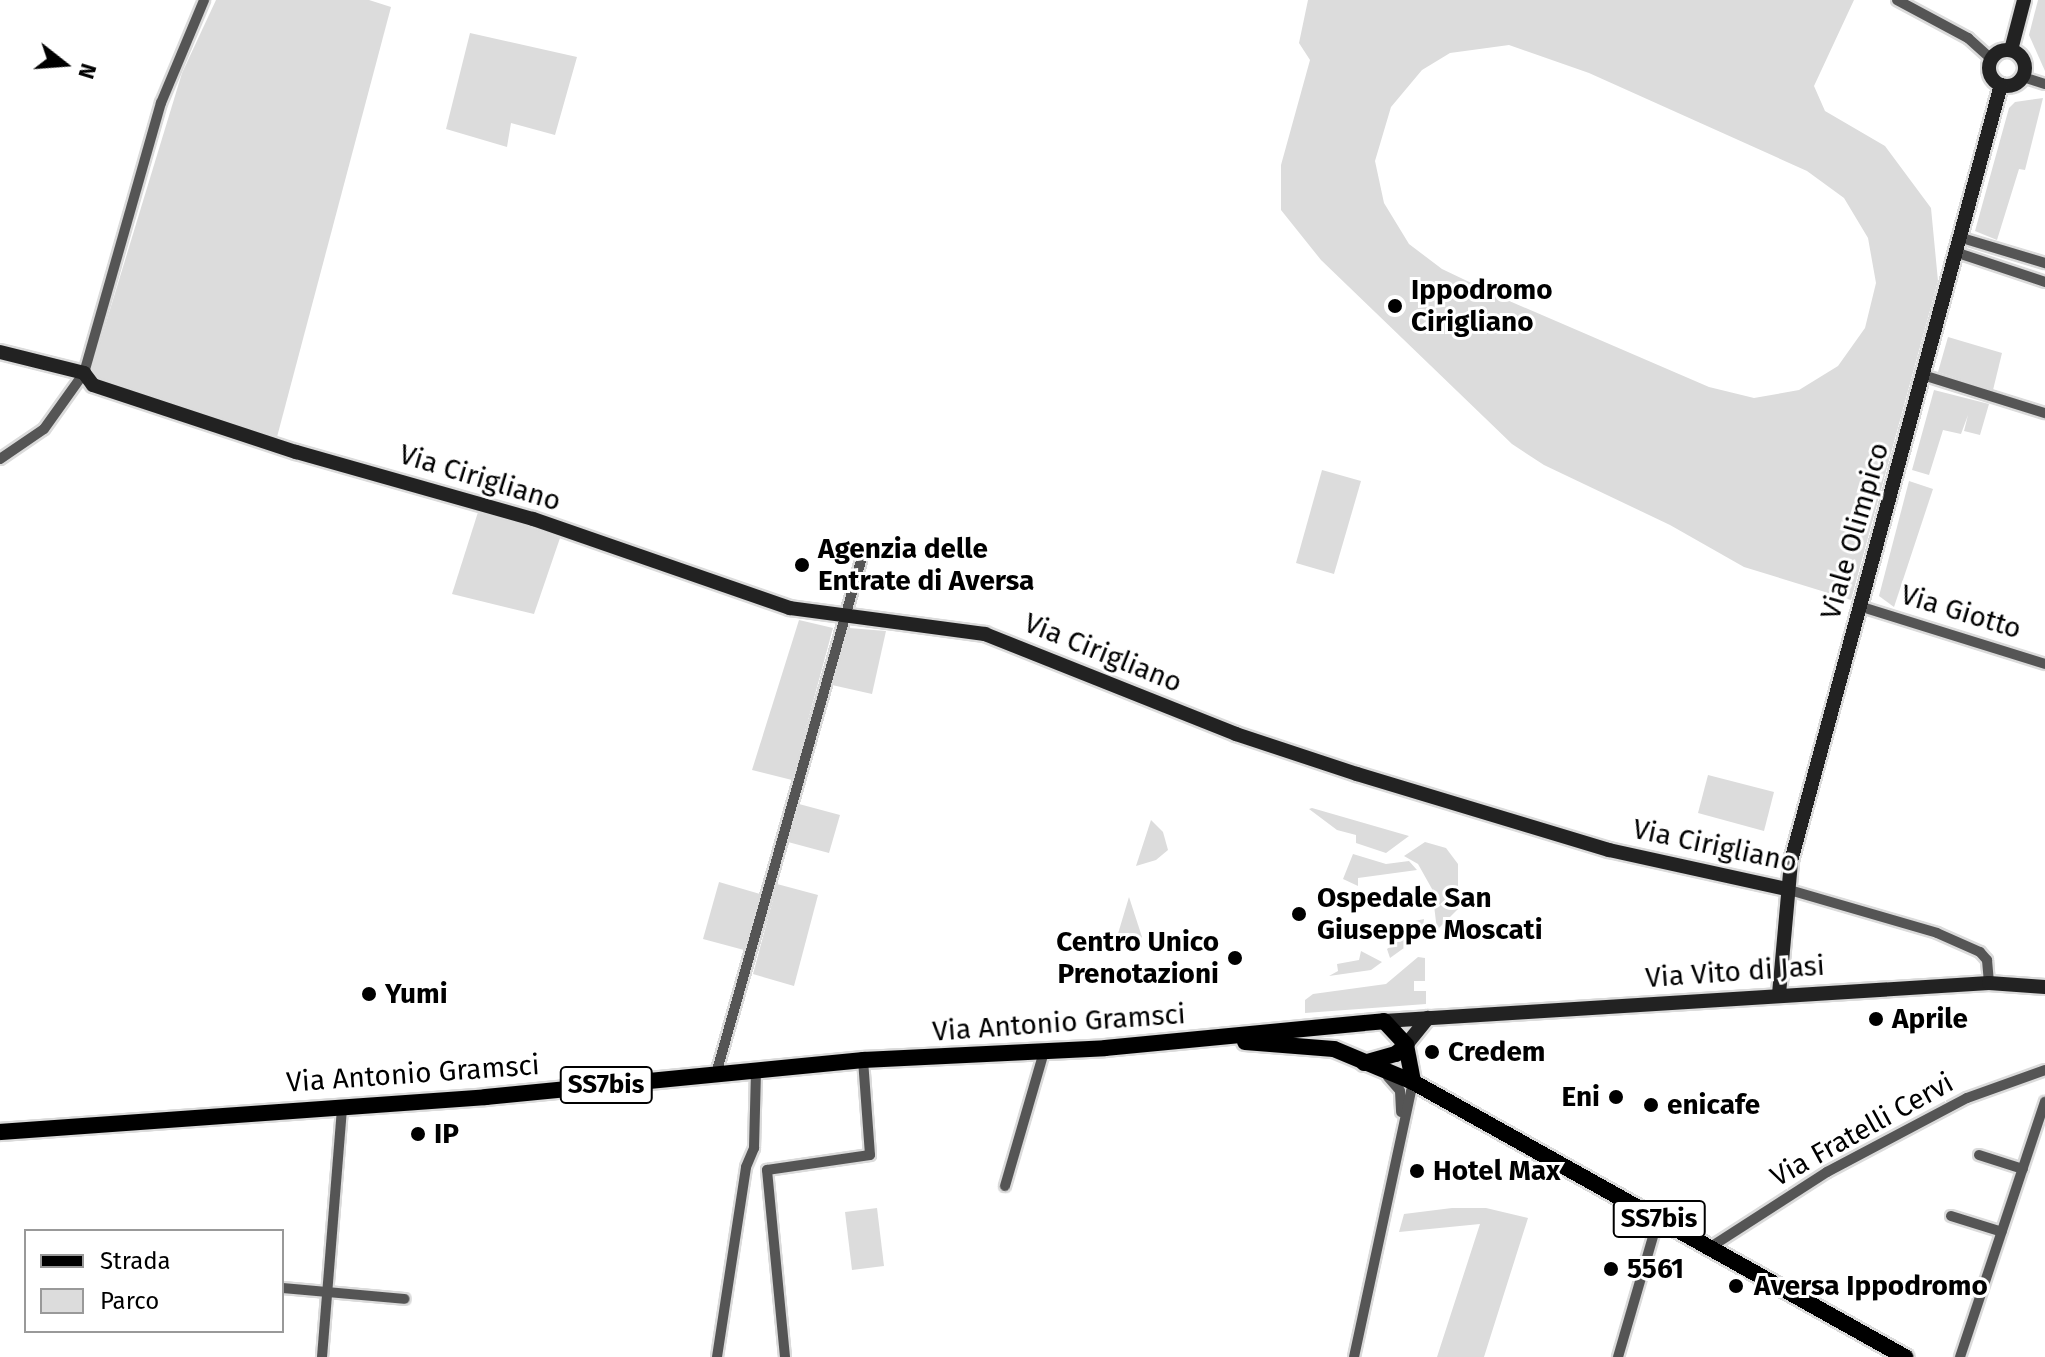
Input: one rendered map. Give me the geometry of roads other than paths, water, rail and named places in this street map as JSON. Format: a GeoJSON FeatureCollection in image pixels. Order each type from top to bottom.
{"type":"FeatureCollection","features":[{"type":"Feature","properties":{"kind":"main road","name":"Via Antonio Gramsci"},"geometry":{"type":"LineString","coordinates":[[0,1132],[486,1097],[863,1060],[1212,1040],[1384,1021]]}},
{"type":"Feature","properties":{"kind":"main road"},"geometry":{"type":"LineString","coordinates":[[1384,1021],[1406,1045],[1413,1082]]}},
{"type":"Feature","properties":{"kind":"main road"},"geometry":{"type":"LineString","coordinates":[[1334,1049],[1331,1033],[1336,1026]]}},
{"type":"Feature","properties":{"kind":"main road","name":"Via Antonio Gramsci"},"geometry":{"type":"LineString","coordinates":[[1212,1040],[1334,1049],[1413,1082]]}},
{"type":"Feature","properties":{"kind":"main road"},"geometry":{"type":"LineString","coordinates":[[1364,1063],[1396,1054],[1406,1045]]}},
{"type":"Feature","properties":{"kind":"main road","name":"SS7bis"},"geometry":{"type":"LineString","coordinates":[[1413,1082],[1905,1357]]}},
{"type":"Feature","properties":{"kind":"street"},"geometry":{"type":"LineString","coordinates":[[0,459],[44,429],[84,373],[161,103],[204,0]]}},
{"type":"Feature","properties":{"kind":"street"},"geometry":{"type":"LineString","coordinates":[[1897,0],[1968,38],[1991,59]]}},
{"type":"Feature","properties":{"kind":"street"},"geometry":{"type":"LineString","coordinates":[[2011,50],[2024,0]]}},
{"type":"Feature","properties":{"kind":"street"},"geometry":{"type":"LineString","coordinates":[[1991,59],[2011,50]]}},
{"type":"Feature","properties":{"kind":"street"},"geometry":{"type":"LineString","coordinates":[[1991,59],[1989,71],[2001,85],[2013,85],[2023,77],[2024,60],[2011,50]]}},
{"type":"Feature","properties":{"kind":"street"},"geometry":{"type":"LineString","coordinates":[[2023,77],[2045,84]]}},
{"type":"Feature","properties":{"kind":"street","name":"Viale Olimpico"},"geometry":{"type":"LineString","coordinates":[[1779,994],[1786,889],[1926,376],[2001,85]]}},
{"type":"Feature","properties":{"kind":"street"},"geometry":{"type":"LineString","coordinates":[[1960,245],[2045,263]]}},
{"type":"Feature","properties":{"kind":"street"},"geometry":{"type":"LineString","coordinates":[[1960,245],[2045,282]]}},
{"type":"Feature","properties":{"kind":"street","name":"Via Cirigliano"},"geometry":{"type":"LineString","coordinates":[[0,352],[84,373],[93,385],[296,452],[533,519],[790,608],[843,618],[985,634],[1236,734],[1357,774],[1609,850],[1786,889],[1924,929],[1980,952],[1987,960],[1989,983]]}},
{"type":"Feature","properties":{"kind":"street"},"geometry":{"type":"LineString","coordinates":[[1926,376],[2045,413]]}},
{"type":"Feature","properties":{"kind":"street"},"geometry":{"type":"LineString","coordinates":[[716,1074],[862,557]]}},
{"type":"Feature","properties":{"kind":"street","name":"Via Giotto"},"geometry":{"type":"LineString","coordinates":[[1862,607],[2045,664]]}},
{"type":"Feature","properties":{"kind":"street","name":"Via Vito di Jasi"},"geometry":{"type":"LineString","coordinates":[[1384,1021],[1989,983],[2045,987]]}},
{"type":"Feature","properties":{"kind":"street"},"geometry":{"type":"LineString","coordinates":[[1406,1045],[1428,1018]]}},
{"type":"Feature","properties":{"kind":"street"},"geometry":{"type":"LineString","coordinates":[[1005,1186],[1044,1052]]}},
{"type":"Feature","properties":{"kind":"street"},"geometry":{"type":"LineString","coordinates":[[785,1357],[767,1170],[870,1155],[863,1060]]}},
{"type":"Feature","properties":{"kind":"street"},"geometry":{"type":"LineString","coordinates":[[1364,1063],[1396,1083],[1402,1122]]}},
{"type":"Feature","properties":{"kind":"street"},"geometry":{"type":"LineString","coordinates":[[717,1357],[746,1167],[754,1148],[756,1069]]}},
{"type":"Feature","properties":{"kind":"street","name":"Via Fratelli Cervi"},"geometry":{"type":"LineString","coordinates":[[1709,1248],[1827,1172],[1953,1105],[2045,1070]]}},
{"type":"Feature","properties":{"kind":"street"},"geometry":{"type":"LineString","coordinates":[[1354,1357],[1413,1082]]}},
{"type":"Feature","properties":{"kind":"street"},"geometry":{"type":"LineString","coordinates":[[1960,1357],[2045,1102]]}},
{"type":"Feature","properties":{"kind":"street"},"geometry":{"type":"LineString","coordinates":[[322,1357],[342,1106]]}},
{"type":"Feature","properties":{"kind":"street"},"geometry":{"type":"LineString","coordinates":[[1979,1155],[2023,1169]]}},
{"type":"Feature","properties":{"kind":"street"},"geometry":{"type":"LineString","coordinates":[[1951,1216],[2002,1232]]}},
{"type":"Feature","properties":{"kind":"street"},"geometry":{"type":"LineString","coordinates":[[1618,1357],[1658,1219]]}},
{"type":"Feature","properties":{"kind":"street"},"geometry":{"type":"LineString","coordinates":[[284,1288],[405,1299]]}},
{"type":"Feature","properties":{"kind":"place","name":"Ippodromo Cirigliano"},"geometry":{"type":"Point","coordinates":[1395,306]}},
{"type":"Feature","properties":{"kind":"place","name":"Agenzia delle Entrate di Aversa"},"geometry":{"type":"Point","coordinates":[802,565]}},
{"type":"Feature","properties":{"kind":"place","name":"Ospedale San Giuseppe Moscati"},"geometry":{"type":"Point","coordinates":[1299,914]}},
{"type":"Feature","properties":{"kind":"place","name":"Centro Unico Prenotazioni"},"geometry":{"type":"Point","coordinates":[1235,958]}},
{"type":"Feature","properties":{"kind":"place","name":"Yumi"},"geometry":{"type":"Point","coordinates":[369,994]}},
{"type":"Feature","properties":{"kind":"place","name":"Aprile"},"geometry":{"type":"Point","coordinates":[1876,1019]}},
{"type":"Feature","properties":{"kind":"place","name":"Credem"},"geometry":{"type":"Point","coordinates":[1432,1052]}},
{"type":"Feature","properties":{"kind":"place","name":"Eni"},"geometry":{"type":"Point","coordinates":[1616,1097]}},
{"type":"Feature","properties":{"kind":"place","name":"enicafe"},"geometry":{"type":"Point","coordinates":[1651,1105]}},
{"type":"Feature","properties":{"kind":"place","name":"IP"},"geometry":{"type":"Point","coordinates":[418,1134]}},
{"type":"Feature","properties":{"kind":"place","name":"Hotel Max"},"geometry":{"type":"Point","coordinates":[1417,1171]}},
{"type":"Feature","properties":{"kind":"place","name":"5561"},"geometry":{"type":"Point","coordinates":[1611,1269]}},
{"type":"Feature","properties":{"kind":"place","name":"Aversa Ippodromo"},"geometry":{"type":"Point","coordinates":[1736,1286]}}]}
